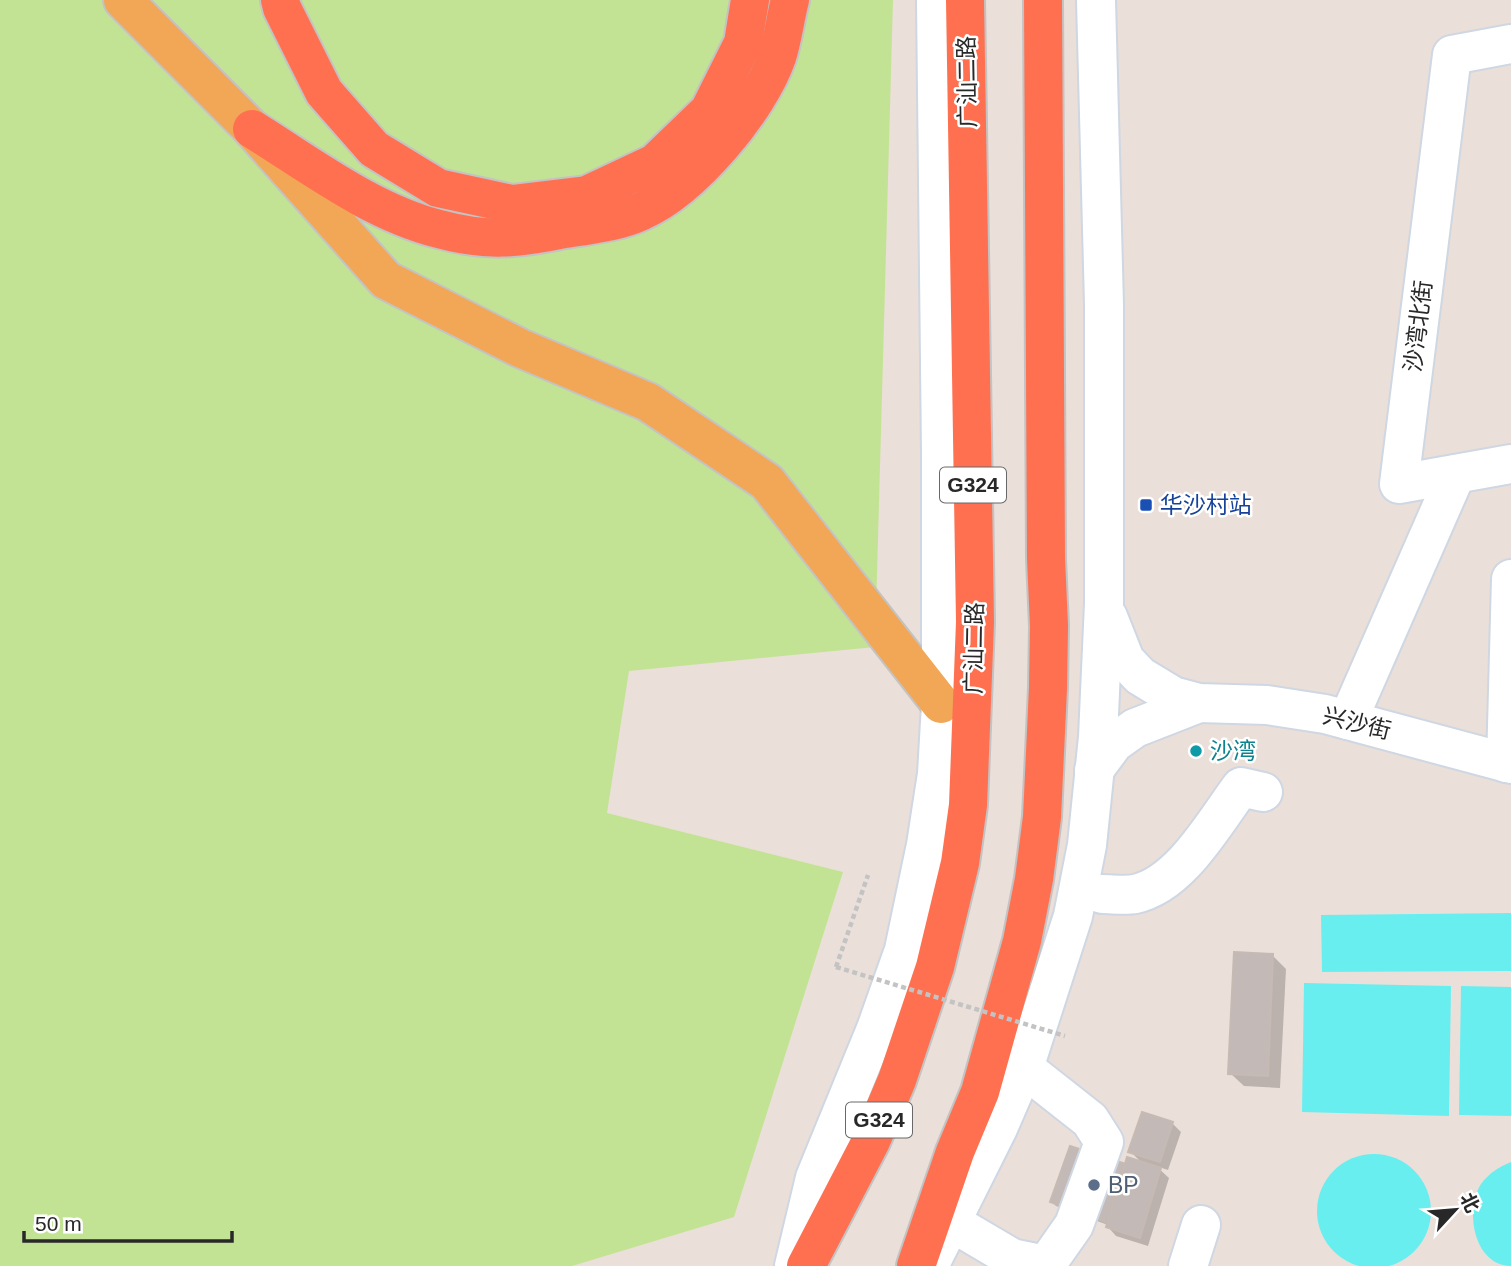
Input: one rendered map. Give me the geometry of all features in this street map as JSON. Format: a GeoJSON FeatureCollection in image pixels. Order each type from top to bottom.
{"type":"FeatureCollection","features":[{"type":"Feature","properties":{"kind":"highway"},"geometry":{"type":"LineString","coordinates":[[280,0],[324,92],[374,149],[438,188],[512,204],[587,195],[655,163],[709,111],[743,43],[750,0]]}},
{"type":"Feature","properties":{"kind":"highway"},"geometry":{"type":"LineString","coordinates":[[252,129],[385,209],[436,229],[480,239],[526,237],[600,223],[642,211],[679,188],[725,142],[755,99],[776,58],[790,0]]}},
{"type":"Feature","properties":{"kind":"highway","name":"广汕二路"},"geometry":{"type":"LineString","coordinates":[[806,1266],[870,1141],[897,1080],[935,967],[960,863],[968,805],[974,681],[975,573],[965,0]]}},
{"type":"Feature","properties":{"kind":"highway"},"geometry":{"type":"LineString","coordinates":[[916,1266],[955,1152],[980,1092],[1007,997],[1022,941],[1042,817],[1049,626],[1046,547],[1043,0]]}},
{"type":"Feature","properties":{"kind":"main road"},"geometry":{"type":"LineString","coordinates":[[123,0],[252,129],[386,280],[520,348],[648,402],[767,482],[941,704]]}},
{"type":"Feature","properties":{"kind":"street"},"geometry":{"type":"LineString","coordinates":[[794,1266],[815,1178],[876,1029],[904,950],[926,845],[937,774],[941,704],[941,454],[936,0]]}},
{"type":"Feature","properties":{"kind":"street"},"geometry":{"type":"LineString","coordinates":[[929,1266],[1024,1068],[1073,916],[1087,845],[1102,678],[1104,603],[1104,305],[1096,0]]}},
{"type":"Feature","properties":{"kind":"street","name":"沙湾北街"},"geometry":{"type":"LineString","coordinates":[[1511,44],[1452,55],[1399,484],[1511,464]]}},
{"type":"Feature","properties":{"kind":"street"},"geometry":{"type":"LineString","coordinates":[[1348,720],[1455,474]]}},
{"type":"Feature","properties":{"kind":"street"},"geometry":{"type":"LineString","coordinates":[[1509,764],[1511,579]]}},
{"type":"Feature","properties":{"kind":"street"},"geometry":{"type":"LineString","coordinates":[[1104,603],[1115,640],[1125,660],[1140,676],[1173,696],[1199,703]]}},
{"type":"Feature","properties":{"kind":"street"},"geometry":{"type":"LineString","coordinates":[[1094,770],[1114,743],[1135,728],[1199,703]]}},
{"type":"Feature","properties":{"kind":"street","name":"兴沙街"},"geometry":{"type":"LineString","coordinates":[[1199,703],[1267,705],[1348,720],[1509,764]]}},
{"type":"Feature","properties":{"kind":"street"},"geometry":{"type":"LineString","coordinates":[[1102,894],[1134,894],[1159,885],[1180,868],[1241,787],[1263,792]]}},
{"type":"Feature","properties":{"kind":"street"},"geometry":{"type":"LineString","coordinates":[[951,1222],[1012,1258],[1046,1266],[1074,1225],[1104,1142],[1090,1120],[1024,1068]]}},
{"type":"Feature","properties":{"kind":"street"},"geometry":{"type":"LineString","coordinates":[[1188,1266],[1201,1225]]}},
{"type":"Feature","properties":{"kind":"path"},"geometry":{"type":"LineString","coordinates":[[869,875],[836,967],[1065,1036]]}},
{"type":"Feature","properties":{"kind":"green space"},"geometry":{"type":"Polygon","coordinates":[[[0,0],[893,0],[875,647],[629,671],[607,813],[843,872],[734,1217],[572,1266],[0,1266],[0,0]]]}},
{"type":"Feature","properties":{"kind":"water"},"geometry":{"type":"Polygon","coordinates":[[[1511,913],[1511,971],[1322,972],[1321,915],[1511,913]]]}},
{"type":"Feature","properties":{"kind":"water"},"geometry":{"type":"Polygon","coordinates":[[[1304,983],[1451,986],[1449,1116],[1302,1112],[1304,983]]]}},
{"type":"Feature","properties":{"kind":"water"},"geometry":{"type":"Polygon","coordinates":[[[1461,986],[1511,987],[1511,1116],[1459,1115],[1461,986]]]}},
{"type":"Feature","properties":{"kind":"water"},"geometry":{"type":"Polygon","coordinates":[[[1374,1154],[1396,1158],[1414,1171],[1427,1189],[1431,1211],[1427,1233],[1414,1251],[1396,1264],[1374,1268],[1352,1264],[1334,1251],[1321,1233],[1317,1211],[1321,1189],[1334,1171],[1352,1158],[1374,1154]]]}},
{"type":"Feature","properties":{"kind":"water"},"geometry":{"type":"Polygon","coordinates":[[[1511,1162],[1511,1266],[1498,1264],[1488,1257],[1481,1247],[1473,1221],[1473,1208],[1481,1184],[1494,1171],[1511,1162]]]}},
{"type":"Feature","properties":{"kind":"building"},"geometry":{"type":"Polygon","coordinates":[[[1234,952],[1273,954],[1268,1076],[1228,1074],[1234,952]]]}},
{"type":"Feature","properties":{"kind":"building"},"geometry":{"type":"Polygon","coordinates":[[[1142,1112],[1173,1122],[1160,1162],[1128,1152],[1142,1112]]]}},
{"type":"Feature","properties":{"kind":"building","name":"BP"},"geometry":{"type":"Polygon","coordinates":[[[1070,1146],[1138,1168],[1117,1226],[1050,1202],[1070,1146]]]}},
{"type":"Feature","properties":{"kind":"building"},"geometry":{"type":"Polygon","coordinates":[[[1127,1157],[1161,1168],[1140,1238],[1106,1227],[1127,1157]]]}},
{"type":"Feature","properties":{"kind":"place","name":"华沙村站"},"geometry":{"type":"Point","coordinates":[1146,505]}},
{"type":"Feature","properties":{"kind":"place","name":"沙湾"},"geometry":{"type":"Point","coordinates":[1196,751]}},
{"type":"Feature","properties":{"kind":"place","name":"BP"},"geometry":{"type":"Point","coordinates":[1094,1185]}}]}
